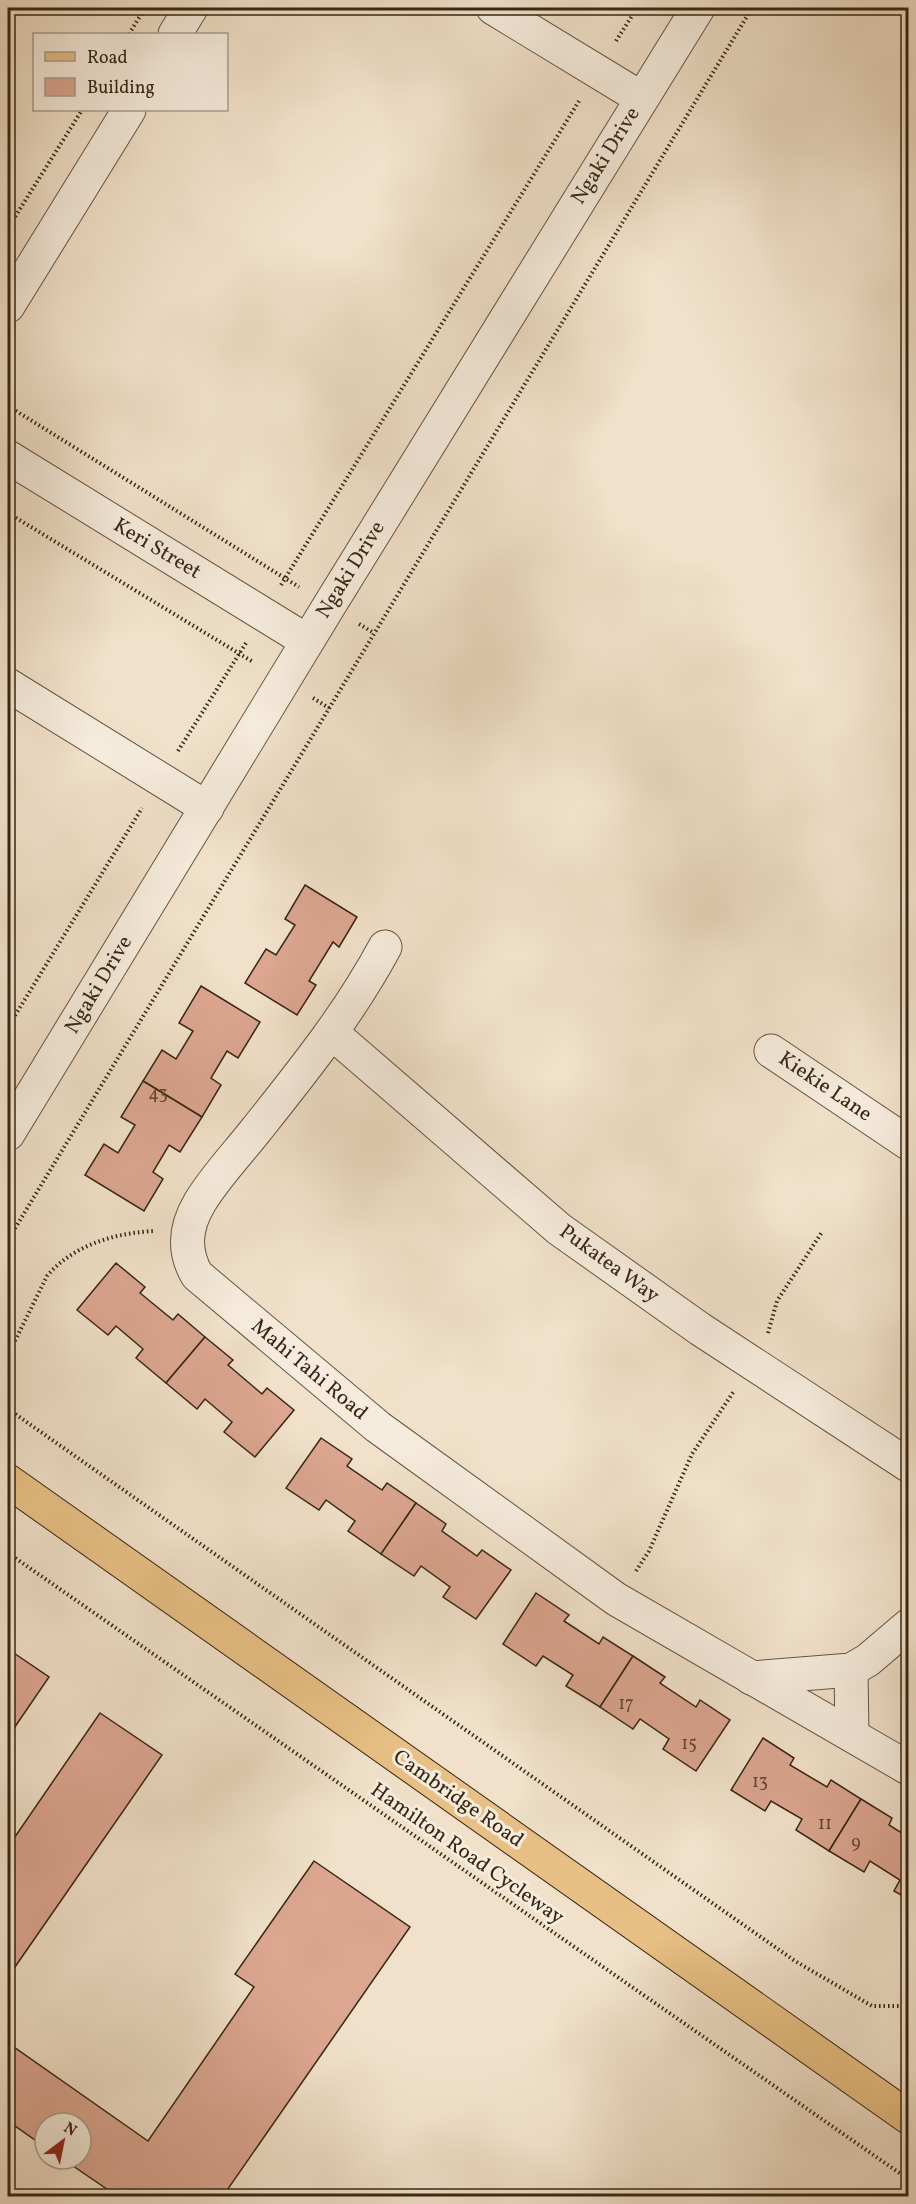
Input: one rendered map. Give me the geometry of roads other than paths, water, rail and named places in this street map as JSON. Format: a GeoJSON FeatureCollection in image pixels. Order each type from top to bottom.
{"type":"FeatureCollection","features":[{"type":"Feature","properties":{"kind":"main road","name":"Cambridge Road"},"geometry":{"type":"LineString","coordinates":[[8,1482],[907,2112]]}},
{"type":"Feature","properties":{"kind":"street"},"geometry":{"type":"LineString","coordinates":[[176,33],[191,8]]}},
{"type":"Feature","properties":{"kind":"street"},"geometry":{"type":"LineString","coordinates":[[493,8],[641,98]]}},
{"type":"Feature","properties":{"kind":"street","name":"Ngaki Drive"},"geometry":{"type":"LineString","coordinates":[[8,1134],[307,641],[698,8]]}},
{"type":"Feature","properties":{"kind":"street"},"geometry":{"type":"LineString","coordinates":[[8,306],[128,111]]}},
{"type":"Feature","properties":{"kind":"street","name":"Keri Street"},"geometry":{"type":"LineString","coordinates":[[8,457],[307,641]]}},
{"type":"Feature","properties":{"kind":"street"},"geometry":{"type":"LineString","coordinates":[[8,686],[207,808]]}},
{"type":"Feature","properties":{"kind":"street","name":"Mahi Tahi Road"},"geometry":{"type":"LineString","coordinates":[[385,947],[361,992],[332,1033],[200,1203],[189,1230],[187,1242],[188,1259],[197,1275],[227,1303],[378,1427],[616,1599],[909,1768]]}},
{"type":"Feature","properties":{"kind":"street","name":"Pukatea Way"},"geometry":{"type":"LineString","coordinates":[[332,1033],[559,1229],[753,1364],[909,1465]]}},
{"type":"Feature","properties":{"kind":"street","name":"Kiekie Lane"},"geometry":{"type":"LineString","coordinates":[[771,1051],[909,1143]]}},
{"type":"Feature","properties":{"kind":"street"},"geometry":{"type":"LineString","coordinates":[[751,1678],[851,1670],[868,1660],[909,1626]]}},
{"type":"Feature","properties":{"kind":"street"},"geometry":{"type":"LineString","coordinates":[[851,1670],[852,1735]]}}]}
